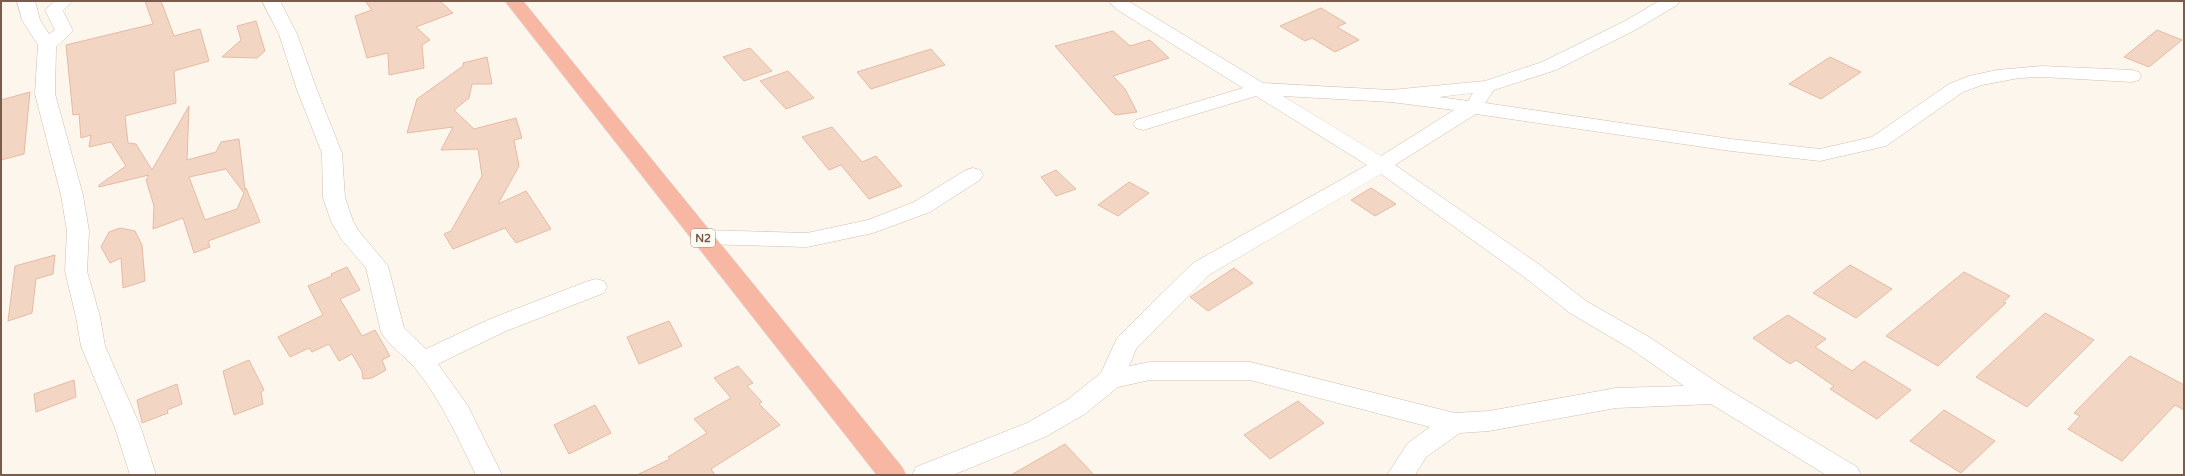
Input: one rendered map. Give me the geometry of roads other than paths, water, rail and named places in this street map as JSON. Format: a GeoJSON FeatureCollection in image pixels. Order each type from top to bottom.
{"type":"FeatureCollection","features":[{"type":"Feature","properties":{"kind":"highway","name":"N2"},"geometry":{"type":"LineString","coordinates":[[514,1],[893,475]]}},
{"type":"Feature","properties":{"kind":"street"},"geometry":{"type":"LineString","coordinates":[[26,1],[32,20],[46,45],[45,94],[72,195],[78,231],[76,271],[88,317],[93,346],[128,428],[143,475]]}},
{"type":"Feature","properties":{"kind":"street"},"geometry":{"type":"LineString","coordinates":[[46,45],[64,31],[54,10],[64,1]]}},
{"type":"Feature","properties":{"kind":"street"},"geometry":{"type":"LineString","coordinates":[[271,1],[288,34],[307,90],[332,154],[334,198],[342,221],[349,234],[377,266],[393,332],[423,361],[459,413],[489,475]]}},
{"type":"Feature","properties":{"kind":"street"},"geometry":{"type":"LineString","coordinates":[[1391,96],[1487,86],[1550,66],[1631,25],[1671,1]]}},
{"type":"Feature","properties":{"kind":"street"},"geometry":{"type":"LineString","coordinates":[[1125,2],[1259,89],[1380,164],[1526,267],[1578,308],[1640,343],[1715,394],[1848,475]]}},
{"type":"Feature","properties":{"kind":"street"},"geometry":{"type":"LineString","coordinates":[[1143,124],[1259,89],[1391,96],[1473,106],[1638,130],[1730,146],[1820,155],[1879,142],[1956,88],[1969,81],[1996,76],[2046,71],[2077,70],[2132,76]]}},
{"type":"Feature","properties":{"kind":"street"},"geometry":{"type":"LineString","coordinates":[[1111,379],[1126,344],[1201,270],[1354,182],[1473,106],[1487,86]]}},
{"type":"Feature","properties":{"kind":"street"},"geometry":{"type":"LineString","coordinates":[[702,237],[807,240],[873,226],[922,207],[973,176]]}},
{"type":"Feature","properties":{"kind":"street"},"geometry":{"type":"LineString","coordinates":[[423,361],[498,325],[596,287]]}},
{"type":"Feature","properties":{"kind":"street"},"geometry":{"type":"LineString","coordinates":[[925,475],[1036,430],[1076,407],[1111,379],[1150,371],[1250,371],[1311,385],[1369,402],[1456,423],[1489,421],[1616,398],[1715,394]]}},
{"type":"Feature","properties":{"kind":"street"},"geometry":{"type":"LineString","coordinates":[[1400,475],[1417,450],[1456,423]]}}]}
